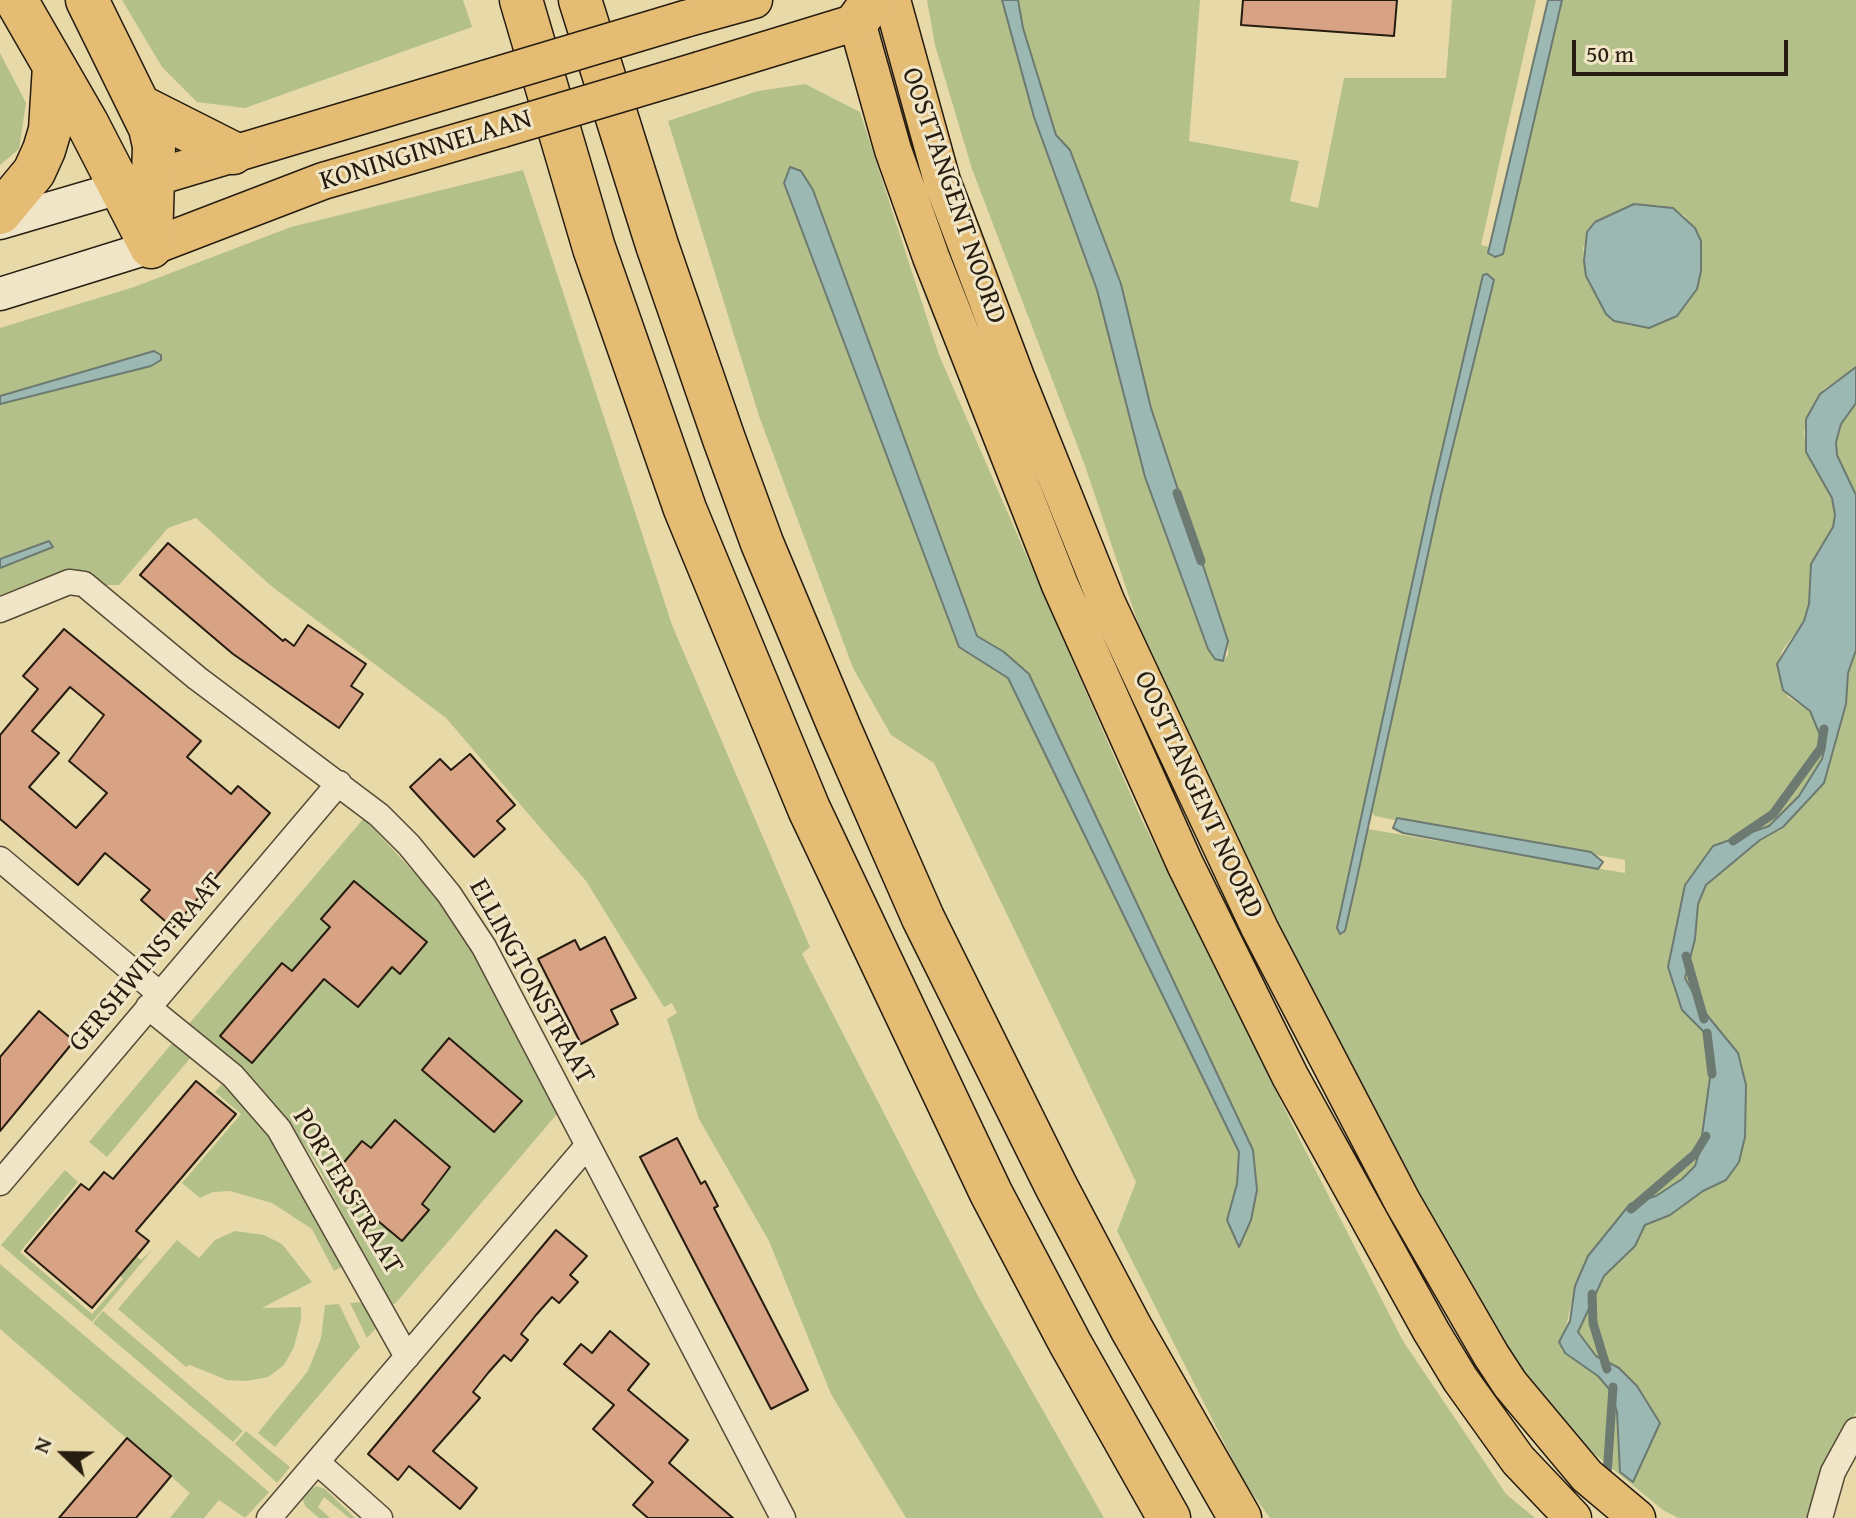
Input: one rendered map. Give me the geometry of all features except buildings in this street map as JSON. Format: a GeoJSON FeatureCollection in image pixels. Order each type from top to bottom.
{"type":"FeatureCollection","features":[{"type":"Feature","properties":{"kind":"highway"},"geometry":{"type":"LineString","coordinates":[[16,0],[54,66],[136,183],[151,247]]}},
{"type":"Feature","properties":{"kind":"highway"},"geometry":{"type":"LineString","coordinates":[[87,0],[140,106],[154,146],[136,183]]}},
{"type":"Feature","properties":{"kind":"highway"},"geometry":{"type":"LineString","coordinates":[[580,0],[657,245],[724,439],[762,543],[840,729],[923,918],[1028,1132],[1131,1328],[1240,1518]]}},
{"type":"Feature","properties":{"kind":"highway"},"geometry":{"type":"LineString","coordinates":[[521,5],[594,248],[685,509],[809,809],[991,1193],[1169,1518]]}},
{"type":"Feature","properties":{"kind":"highway"},"geometry":{"type":"LineString","coordinates":[[0,213],[34,172],[44,150],[50,130],[54,66]]}},
{"type":"Feature","properties":{"kind":"highway"},"geometry":{"type":"LineString","coordinates":[[140,106],[233,153]]}},
{"type":"Feature","properties":{"kind":"main road","name":"KONINGINNELAAN"},"geometry":{"type":"LineString","coordinates":[[0,223],[754,0]]}},
{"type":"Feature","properties":{"kind":"main road","name":"OOSTTANGENT NOORD"},"geometry":{"type":"LineString","coordinates":[[892,0],[942,181],[1022,391],[1107,603],[1260,929],[1402,1201],[1491,1355],[1510,1384],[1587,1476],[1637,1518]]}},
{"type":"Feature","properties":{"kind":"main road","name":"KONINGINNELAAN"},"geometry":{"type":"LineString","coordinates":[[0,294],[151,247],[323,181],[700,70],[861,7]]}},
{"type":"Feature","properties":{"kind":"main road","name":"OOSTTANGENT NOORD"},"geometry":{"type":"LineString","coordinates":[[861,7],[893,150],[931,257],[1060,585],[1185,864],[1290,1076],[1438,1343],[1518,1460],[1573,1518]]}},
{"type":"Feature","properties":{"kind":"street","name":"ELLINGTONSTRAAT"},"geometry":{"type":"LineString","coordinates":[[0,610],[69,582],[84,584],[197,678],[339,783],[409,845],[467,920],[780,1516]]}},
{"type":"Feature","properties":{"kind":"street","name":"GERSHWINSTRAAT"},"geometry":{"type":"LineString","coordinates":[[0,1183],[339,783]]}},
{"type":"Feature","properties":{"kind":"street","name":"PORTERSTRAAT"},"geometry":{"type":"LineString","coordinates":[[0,859],[233,1076],[279,1129],[407,1357]]}},
{"type":"Feature","properties":{"kind":"street"},"geometry":{"type":"LineString","coordinates":[[269,1518],[587,1146]]}},
{"type":"Feature","properties":{"kind":"street"},"geometry":{"type":"LineString","coordinates":[[1820,1518],[1833,1472],[1856,1430]]}},
{"type":"Feature","properties":{"kind":"street"},"geometry":{"type":"LineString","coordinates":[[317,1462],[380,1518]]}},
{"type":"Feature","properties":{"kind":"green space"},"geometry":{"type":"Polygon","coordinates":[[[122,0],[463,0],[472,27],[245,108],[197,102],[162,67],[122,0]]]}},
{"type":"Feature","properties":{"kind":"green space"},"geometry":{"type":"Polygon","coordinates":[[[927,0],[1002,0],[1034,117],[1097,290],[1145,477],[1207,649],[1215,659],[1223,661],[1228,655],[1228,641],[1151,408],[1121,284],[1070,150],[1056,135],[1023,28],[1018,0],[1200,0],[1189,141],[1299,161],[1290,201],[1318,208],[1344,78],[1446,78],[1452,0],[1536,0],[1481,245],[1490,247],[1488,253],[1495,257],[1503,254],[1562,0],[1856,0],[1856,367],[1824,389],[1804,431],[1806,452],[1832,498],[1835,515],[1833,527],[1811,564],[1809,604],[1804,621],[1782,651],[1777,668],[1788,697],[1810,711],[1825,747],[1822,759],[1799,796],[1769,826],[1713,846],[1685,885],[1668,967],[1682,1010],[1703,1031],[1713,1056],[1700,1150],[1695,1166],[1682,1179],[1656,1196],[1630,1204],[1575,1286],[1561,1350],[1598,1376],[1610,1390],[1617,1412],[1620,1473],[1633,1482],[1660,1423],[1637,1386],[1619,1368],[1596,1356],[1578,1332],[1604,1276],[1635,1246],[1645,1225],[1670,1215],[1703,1191],[1726,1180],[1739,1162],[1745,1137],[1746,1085],[1738,1053],[1702,1009],[1685,978],[1695,939],[1698,904],[1706,884],[1760,840],[1783,827],[1806,803],[1846,704],[1845,683],[1856,650],[1856,1413],[1837,1438],[1821,1470],[1808,1518],[1678,1518],[1663,1510],[1581,1443],[1529,1379],[1495,1329],[1432,1220],[1293,959],[1149,656],[1084,463],[972,169],[935,45],[927,0]],[[1658,205],[1583,247],[1586,276],[1606,314],[1614,321],[1631,326],[1697,289],[1701,271],[1701,241],[1684,215],[1658,205]],[[1487,274],[1483,275],[1431,497],[1337,928],[1344,932],[1368,829],[1625,873],[1625,860],[1394,820],[1375,816],[1372,812],[1442,490],[1494,280],[1487,274]]]}},
{"type":"Feature","properties":{"kind":"green space"},"geometry":{"type":"Polygon","coordinates":[[[0,53],[26,103],[19,149],[0,165],[0,53]]]}},
{"type":"Feature","properties":{"kind":"green space"},"geometry":{"type":"Polygon","coordinates":[[[805,84],[860,112],[939,355],[1140,816],[1403,1341],[1506,1494],[1535,1518],[1270,1518],[1244,1482],[1117,1231],[1136,1182],[934,763],[891,735],[853,668],[759,416],[668,121],[758,91],[805,84]],[[813,190],[959,647],[1008,677],[1239,1153],[1237,1184],[1227,1220],[1239,1247],[1256,1190],[1029,674],[977,636],[813,190]]]}},
{"type":"Feature","properties":{"kind":"green space"},"geometry":{"type":"Polygon","coordinates":[[[523,170],[672,625],[810,947],[802,954],[978,1296],[1104,1518],[906,1518],[831,1394],[769,1241],[699,1119],[667,1019],[677,1013],[672,1003],[664,1007],[586,881],[446,718],[270,585],[196,518],[168,528],[119,585],[103,585],[84,572],[56,574],[0,597],[0,404],[151,366],[161,360],[150,352],[0,396],[0,328],[134,287],[291,227],[523,170]]]}},
{"type":"Feature","properties":{"kind":"green space"},"geometry":{"type":"Polygon","coordinates":[[[1856,403],[1856,495],[1837,455],[1836,442],[1841,424],[1856,403]]]}},
{"type":"Feature","properties":{"kind":"green space"},"geometry":{"type":"Polygon","coordinates":[[[364,818],[440,901],[476,956],[557,1114],[395,1304],[388,1303],[319,1169],[291,1125],[257,1085],[188,1025],[364,818]]]}},
{"type":"Feature","properties":{"kind":"green space"},"geometry":{"type":"Polygon","coordinates":[[[174,1041],[192,1056],[107,1157],[89,1142],[174,1041]]]}},
{"type":"Feature","properties":{"kind":"green space"},"geometry":{"type":"Polygon","coordinates":[[[223,1083],[281,1148],[345,1265],[334,1271],[312,1229],[272,1203],[230,1191],[213,1192],[200,1198],[182,1183],[241,1114],[215,1092],[223,1083]]]}},
{"type":"Feature","properties":{"kind":"green space"},"geometry":{"type":"Polygon","coordinates":[[[65,1170],[78,1182],[20,1252],[92,1314],[123,1279],[120,1275],[136,1256],[141,1260],[153,1249],[92,1322],[1,1245],[65,1170]]]}},
{"type":"Feature","properties":{"kind":"green space"},"geometry":{"type":"Polygon","coordinates":[[[235,1231],[264,1235],[282,1244],[312,1282],[262,1308],[301,1307],[301,1319],[294,1347],[284,1365],[268,1377],[247,1381],[227,1380],[190,1365],[186,1367],[118,1309],[177,1240],[199,1258],[215,1240],[235,1231]]]}},
{"type":"Feature","properties":{"kind":"green space"},"geometry":{"type":"Polygon","coordinates":[[[0,1264],[269,1492],[245,1518],[219,1500],[204,1518],[170,1518],[190,1493],[0,1329],[0,1264]]]}},
{"type":"Feature","properties":{"kind":"green space"},"geometry":{"type":"Polygon","coordinates":[[[364,1302],[377,1327],[367,1338],[350,1303],[364,1302]]]}},
{"type":"Feature","properties":{"kind":"green space"},"geometry":{"type":"Polygon","coordinates":[[[339,1304],[360,1347],[275,1447],[258,1433],[308,1371],[321,1338],[325,1305],[339,1304]]]}},
{"type":"Feature","properties":{"kind":"green space"},"geometry":{"type":"Polygon","coordinates":[[[103,1311],[243,1431],[233,1442],[93,1323],[103,1311]]]}},
{"type":"Feature","properties":{"kind":"green space"},"geometry":{"type":"Polygon","coordinates":[[[246,1431],[290,1467],[277,1483],[235,1444],[246,1431]]]}},
{"type":"Feature","properties":{"kind":"green space"},"geometry":{"type":"Polygon","coordinates":[[[316,1486],[325,1489],[355,1518],[349,1518],[324,1497],[318,1507],[330,1518],[319,1518],[305,1506],[302,1497],[316,1486]]]}},
{"type":"Feature","properties":{"kind":"water"},"geometry":{"type":"Polygon","coordinates":[[[1002,0],[1018,0],[1023,28],[1056,135],[1070,150],[1121,284],[1151,408],[1228,641],[1223,661],[1215,659],[1208,649],[1145,477],[1097,290],[1034,117],[1002,0]]]}},
{"type":"Feature","properties":{"kind":"water"},"geometry":{"type":"Polygon","coordinates":[[[1548,0],[1562,0],[1503,254],[1495,257],[1488,253],[1548,0]]]}},
{"type":"Feature","properties":{"kind":"water"},"geometry":{"type":"Polygon","coordinates":[[[790,167],[801,171],[813,190],[977,636],[1004,652],[1029,674],[1253,1150],[1257,1190],[1251,1220],[1239,1247],[1227,1220],[1237,1184],[1239,1152],[1008,678],[959,647],[784,183],[790,167]]]}},
{"type":"Feature","properties":{"kind":"water"},"geometry":{"type":"Polygon","coordinates":[[[1634,204],[1673,208],[1695,228],[1701,241],[1701,271],[1697,289],[1677,316],[1649,328],[1614,321],[1606,314],[1586,276],[1584,261],[1587,232],[1595,222],[1634,204]]]}},
{"type":"Feature","properties":{"kind":"water"},"geometry":{"type":"Polygon","coordinates":[[[1487,274],[1494,280],[1442,490],[1345,931],[1340,934],[1337,928],[1431,497],[1483,275],[1487,274]]]}},
{"type":"Feature","properties":{"kind":"water"},"geometry":{"type":"Polygon","coordinates":[[[154,351],[161,355],[161,360],[151,366],[0,404],[0,396],[154,351]]]}},
{"type":"Feature","properties":{"kind":"water"},"geometry":{"type":"Polygon","coordinates":[[[1856,367],[1856,403],[1841,424],[1836,442],[1837,455],[1856,495],[1856,650],[1848,673],[1846,704],[1824,783],[1783,827],[1760,840],[1706,885],[1698,904],[1695,939],[1685,978],[1702,1009],[1738,1053],[1746,1085],[1745,1137],[1739,1162],[1726,1180],[1703,1191],[1670,1215],[1645,1225],[1635,1246],[1604,1276],[1578,1332],[1596,1356],[1619,1368],[1637,1386],[1660,1423],[1633,1482],[1620,1472],[1617,1412],[1610,1390],[1598,1376],[1565,1353],[1559,1342],[1570,1321],[1575,1286],[1588,1256],[1630,1204],[1656,1196],[1682,1179],[1695,1166],[1700,1150],[1713,1056],[1703,1031],[1682,1010],[1668,967],[1685,885],[1713,846],[1769,826],[1799,796],[1822,759],[1825,747],[1810,711],[1783,690],[1777,664],[1804,621],[1809,604],[1811,564],[1833,527],[1835,515],[1832,498],[1806,452],[1806,419],[1820,394],[1856,367]]]}},
{"type":"Feature","properties":{"kind":"water"},"geometry":{"type":"Polygon","coordinates":[[[49,541],[53,547],[0,568],[0,559],[49,541]]]}},
{"type":"Feature","properties":{"kind":"water"},"geometry":{"type":"Polygon","coordinates":[[[1397,818],[1591,852],[1603,862],[1598,869],[1403,833],[1393,828],[1397,818]]]}},
{"type":"Feature","properties":{"kind":"waterway"},"geometry":{"type":"LineString","coordinates":[[1177,493],[1201,561]]}},
{"type":"Feature","properties":{"kind":"waterway"},"geometry":{"type":"LineString","coordinates":[[1733,841],[1773,814],[1821,748],[1824,729]]}},
{"type":"Feature","properties":{"kind":"waterway"},"geometry":{"type":"LineString","coordinates":[[1686,956],[1704,1019]]}},
{"type":"Feature","properties":{"kind":"waterway"},"geometry":{"type":"LineString","coordinates":[[1707,1033],[1712,1074]]}},
{"type":"Feature","properties":{"kind":"waterway"},"geometry":{"type":"LineString","coordinates":[[1631,1209],[1695,1154],[1706,1136]]}},
{"type":"Feature","properties":{"kind":"waterway"},"geometry":{"type":"LineString","coordinates":[[1592,1294],[1593,1323],[1607,1369]]}},
{"type":"Feature","properties":{"kind":"waterway"},"geometry":{"type":"LineString","coordinates":[[1607,1475],[1613,1387]]}}]}
